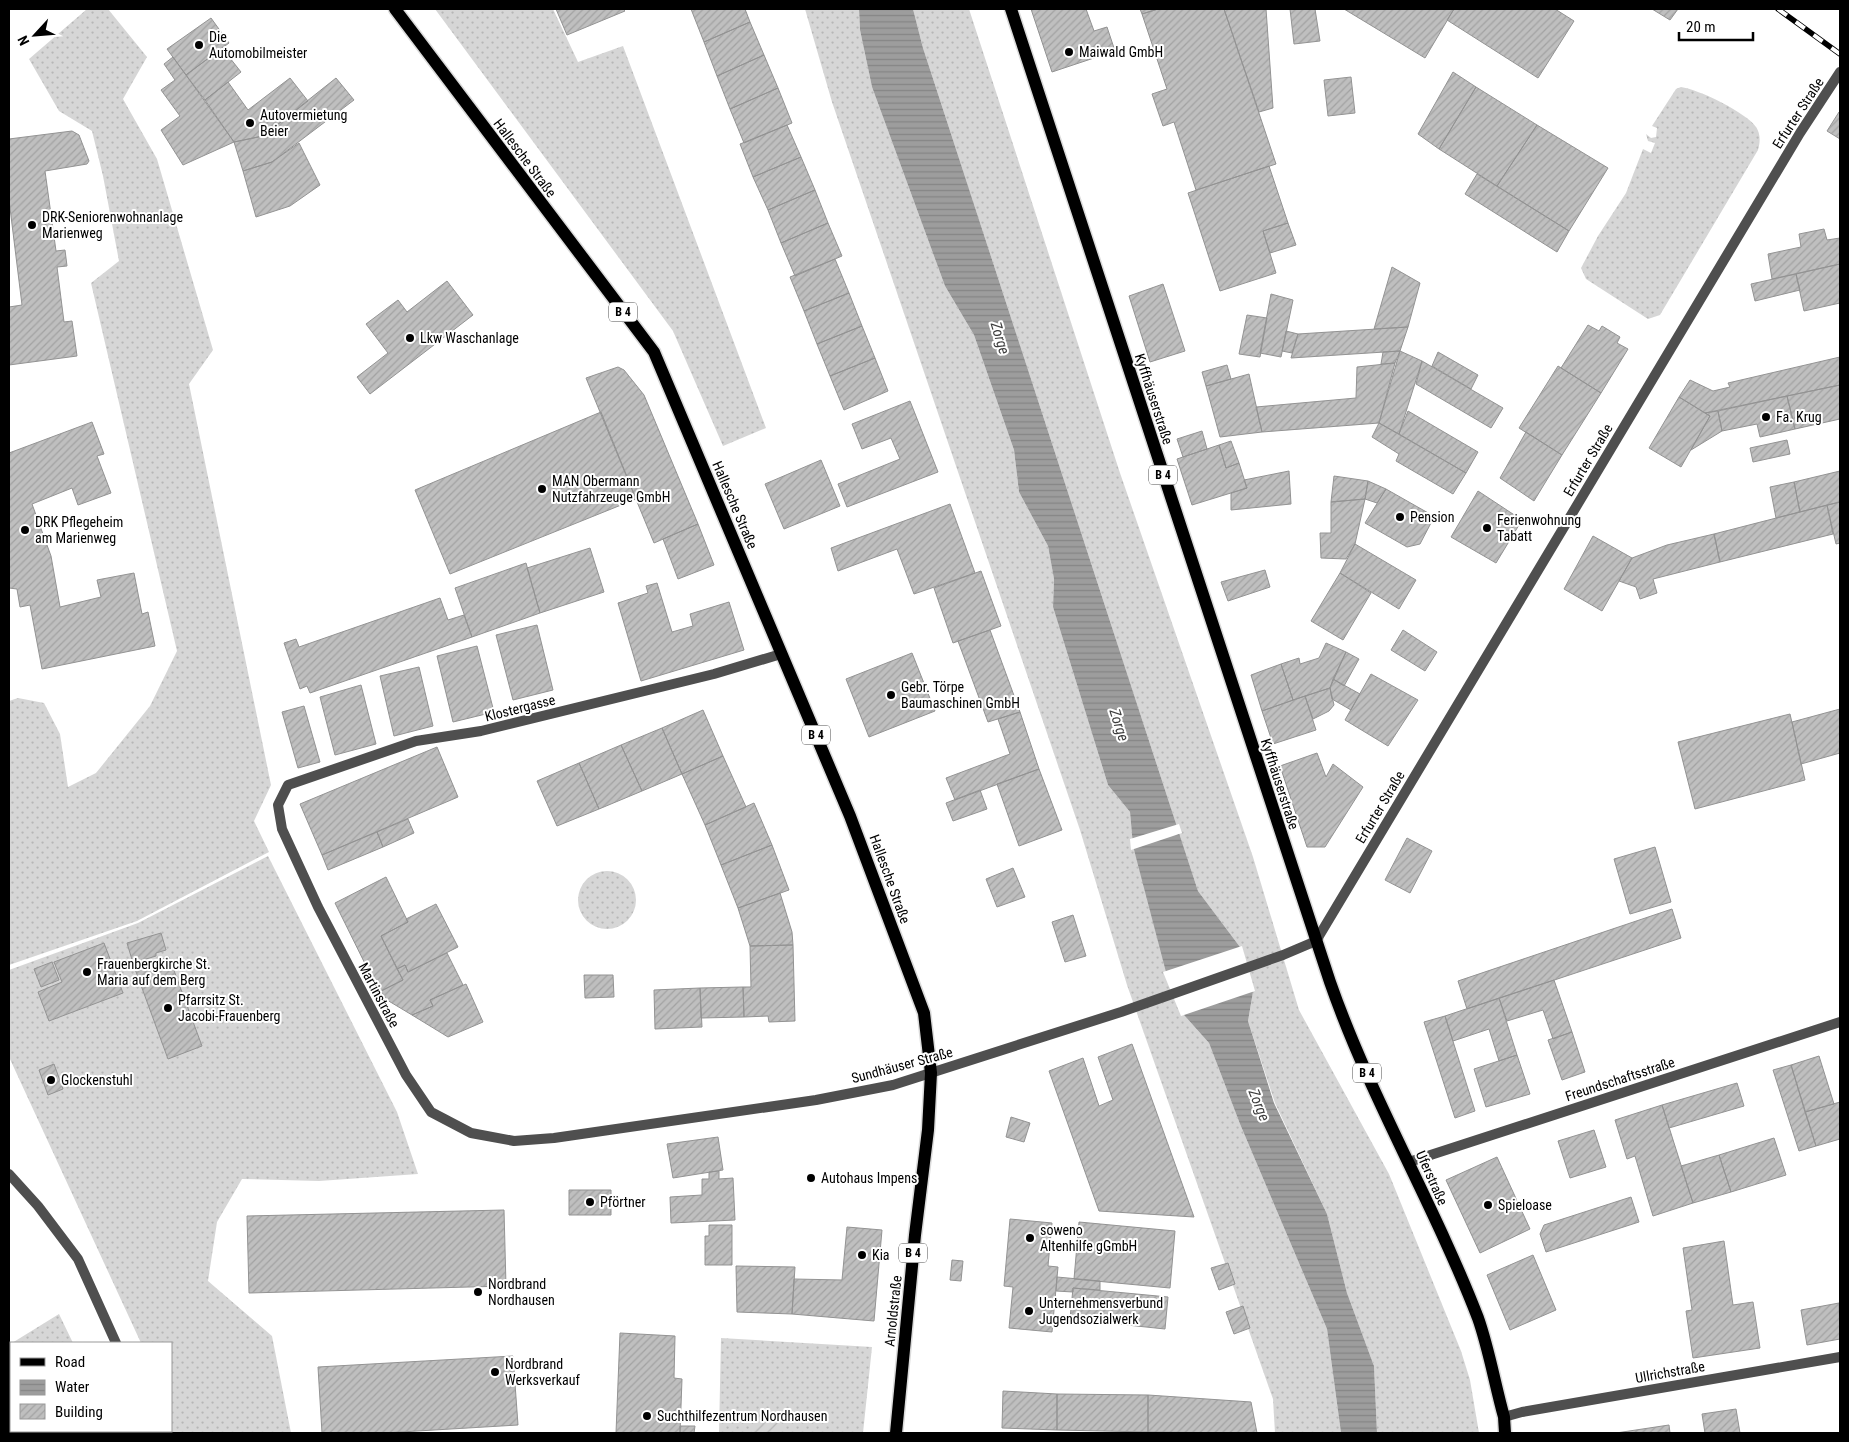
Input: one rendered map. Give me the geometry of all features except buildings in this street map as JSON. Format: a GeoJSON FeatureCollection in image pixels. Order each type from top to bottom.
{"type":"FeatureCollection","features":[{"type":"Feature","properties":{"kind":"main road","name":"Hallesche Straße"},"geometry":{"type":"LineString","coordinates":[[395,9],[654,352],[850,816],[924,1013],[931,1073]]}},
{"type":"Feature","properties":{"kind":"main road","name":"Kyffhäuserstraße"},"geometry":{"type":"LineString","coordinates":[[1011,9],[1316,940]]}},
{"type":"Feature","properties":{"kind":"main road","name":"Uferstraße"},"geometry":{"type":"LineString","coordinates":[[1316,940],[1346,1027],[1409,1162],[1478,1320],[1504,1417],[1505,1433]]}},
{"type":"Feature","properties":{"kind":"main road","name":"Arnoldstraße"},"geometry":{"type":"LineString","coordinates":[[896,1433],[915,1235],[928,1130],[931,1073]]}},
{"type":"Feature","properties":{"kind":"street","name":"Erfurter Straße"},"geometry":{"type":"LineString","coordinates":[[1316,940],[1795,142],[1840,72]]}},
{"type":"Feature","properties":{"kind":"street","name":"Klostergasse"},"geometry":{"type":"LineString","coordinates":[[278,805],[288,785],[416,741],[481,731],[714,674],[782,654]]}},
{"type":"Feature","properties":{"kind":"street","name":"Martinstraße"},"geometry":{"type":"LineString","coordinates":[[278,805],[282,829],[318,908],[406,1075],[431,1112],[471,1132],[514,1141]]}},
{"type":"Feature","properties":{"kind":"street","name":"Sundhäuser Straße"},"geometry":{"type":"LineString","coordinates":[[514,1141],[554,1138],[816,1100],[893,1085],[1121,1012],[1283,955],[1316,940]]}},
{"type":"Feature","properties":{"kind":"street","name":"Freundschaftsstraße"},"geometry":{"type":"LineString","coordinates":[[1409,1162],[1840,1022]]}},
{"type":"Feature","properties":{"kind":"street"},"geometry":{"type":"LineString","coordinates":[[9,1174],[38,1206],[78,1259],[116,1342]]}},
{"type":"Feature","properties":{"kind":"street","name":"Ullrichstraße"},"geometry":{"type":"LineString","coordinates":[[1504,1417],[1522,1412],[1840,1357]]}},
{"type":"Feature","properties":{"kind":"shaded area"},"geometry":{"type":"Polygon","coordinates":[[[87,9],[108,9],[147,57],[123,99],[157,159],[213,350],[189,384],[271,785],[254,821],[269,852],[137,921],[9,965],[9,701],[18,698],[44,703],[60,734],[68,787],[96,773],[150,706],[177,651],[91,283],[119,261],[103,176],[92,131],[59,111],[29,59],[87,9]]]}},
{"type":"Feature","properties":{"kind":"shaded area"},"geometry":{"type":"Polygon","coordinates":[[[435,9],[553,9],[578,62],[623,46],[766,428],[723,446],[673,331],[435,9]]]}},
{"type":"Feature","properties":{"kind":"shaded area"},"geometry":{"type":"Polygon","coordinates":[[[805,9],[859,9],[860,30],[872,87],[945,286],[974,335],[1014,450],[1019,492],[1048,546],[1054,579],[1053,607],[1108,785],[1130,812],[1133,846],[1184,1015],[1209,1043],[1240,1124],[1327,1329],[1341,1433],[1275,1433],[1273,1399],[1127,985],[1080,830],[832,102],[805,9]]]}},
{"type":"Feature","properties":{"kind":"shaded area"},"geometry":{"type":"Polygon","coordinates":[[[913,9],[969,9],[1120,473],[1253,857],[1299,1010],[1389,1174],[1461,1351],[1470,1380],[1479,1433],[1377,1433],[1374,1366],[1347,1293],[1327,1214],[1275,1103],[1248,1021],[1253,992],[1240,947],[1198,891],[923,48],[913,9]]]}},
{"type":"Feature","properties":{"kind":"shaded area"},"geometry":{"type":"Polygon","coordinates":[[[1681,87],[1699,92],[1743,115],[1758,130],[1759,144],[1758,150],[1660,315],[1648,319],[1586,279],[1581,268],[1598,236],[1626,193],[1643,149],[1651,153],[1655,143],[1648,141],[1646,134],[1651,138],[1656,137],[1657,128],[1652,126],[1676,89],[1681,87]]]}},
{"type":"Feature","properties":{"kind":"shaded area"},"geometry":{"type":"Polygon","coordinates":[[[268,856],[397,1112],[418,1174],[319,1181],[242,1179],[217,1222],[208,1281],[272,1336],[291,1433],[165,1433],[172,1432],[172,1342],[141,1342],[9,1057],[9,970],[138,923],[268,856]]]}},
{"type":"Feature","properties":{"kind":"shaded area"},"geometry":{"type":"Polygon","coordinates":[[[607,871],[618,873],[631,884],[636,900],[634,911],[623,924],[607,929],[596,927],[583,916],[578,900],[580,889],[591,876],[607,871]]]}},
{"type":"Feature","properties":{"kind":"shaded area"},"geometry":{"type":"Polygon","coordinates":[[[59,1314],[73,1342],[14,1342],[59,1314]]]}},
{"type":"Feature","properties":{"kind":"shaded area"},"geometry":{"type":"Polygon","coordinates":[[[721,1338],[872,1347],[863,1433],[719,1433],[721,1338]]]}},
{"type":"Feature","properties":{"kind":"shaded area"},"geometry":{"type":"Polygon","coordinates":[[[9,1345],[10,1432],[103,1433],[9,1433],[9,1345]]]}},
{"type":"Feature","properties":{"kind":"shaded area"},"geometry":{"type":"Polygon","coordinates":[[[755,1413],[781,1417],[779,1433],[752,1433],[755,1413]]]}},
{"type":"Feature","properties":{"kind":"water","name":"Zorge"},"geometry":{"type":"Polygon","coordinates":[[[859,9],[913,9],[923,48],[1198,891],[1240,947],[1253,992],[1248,1021],[1274,1103],[1327,1214],[1347,1293],[1374,1366],[1377,1433],[1341,1433],[1327,1329],[1240,1124],[1209,1043],[1184,1015],[1166,972],[1133,846],[1130,812],[1108,785],[1053,607],[1054,579],[1048,546],[1019,492],[1014,450],[974,335],[945,286],[872,87],[860,30],[859,9]]]}},
{"type":"Feature","properties":{"kind":"pier"},"geometry":{"type":"Polygon","coordinates":[[[1179,824],[1182,833],[1131,850],[1130,839],[1179,824]]]}},
{"type":"Feature","properties":{"kind":"pier"},"geometry":{"type":"Polygon","coordinates":[[[1242,946],[1255,991],[1181,1016],[1163,972],[1242,946]]]}},
{"type":"Feature","properties":{"kind":"railway"},"geometry":{"type":"LineString","coordinates":[[1778,9],[1840,54]]}},
{"type":"Feature","properties":{"kind":"place","name":"Die Automobilmeister"},"geometry":{"type":"Point","coordinates":[199,45]}},
{"type":"Feature","properties":{"kind":"place","name":"Maiwald GmbH"},"geometry":{"type":"Point","coordinates":[1069,52]}},
{"type":"Feature","properties":{"kind":"place","name":"Autovermietung Beier"},"geometry":{"type":"Point","coordinates":[250,123]}},
{"type":"Feature","properties":{"kind":"place","name":"DRK-Seniorenwohnanlage Marienweg"},"geometry":{"type":"Point","coordinates":[32,225]}},
{"type":"Feature","properties":{"kind":"place","name":"Lkw Waschanlage"},"geometry":{"type":"Point","coordinates":[410,338]}},
{"type":"Feature","properties":{"kind":"place","name":"Fa. Krug"},"geometry":{"type":"Point","coordinates":[1766,417]}},
{"type":"Feature","properties":{"kind":"place","name":"MAN Obermann Nutzfahrzeuge GmbH"},"geometry":{"type":"Point","coordinates":[542,489]}},
{"type":"Feature","properties":{"kind":"place","name":"Pension"},"geometry":{"type":"Point","coordinates":[1400,517]}},
{"type":"Feature","properties":{"kind":"place","name":"Ferienwohnung Tabatt"},"geometry":{"type":"Point","coordinates":[1487,528]}},
{"type":"Feature","properties":{"kind":"place","name":"DRK Pflegeheim am Marienweg"},"geometry":{"type":"Point","coordinates":[25,530]}},
{"type":"Feature","properties":{"kind":"place","name":"Gebr. Törpe Baumaschinen GmbH"},"geometry":{"type":"Point","coordinates":[891,695]}},
{"type":"Feature","properties":{"kind":"place","name":"Frauenbergkirche St. Maria auf dem Berg"},"geometry":{"type":"Point","coordinates":[87,972]}},
{"type":"Feature","properties":{"kind":"place","name":"Pfarrsitz St. Jacobi-Frauenberg"},"geometry":{"type":"Point","coordinates":[168,1008]}},
{"type":"Feature","properties":{"kind":"place","name":"Glockenstuhl"},"geometry":{"type":"Point","coordinates":[51,1080]}},
{"type":"Feature","properties":{"kind":"place","name":"Autohaus Impens"},"geometry":{"type":"Point","coordinates":[811,1178]}},
{"type":"Feature","properties":{"kind":"place","name":"Pförtner"},"geometry":{"type":"Point","coordinates":[590,1202]}},
{"type":"Feature","properties":{"kind":"place","name":"Spieloase"},"geometry":{"type":"Point","coordinates":[1488,1205]}},
{"type":"Feature","properties":{"kind":"place","name":"soweno Altenhilfe gGmbH"},"geometry":{"type":"Point","coordinates":[1030,1238]}},
{"type":"Feature","properties":{"kind":"place","name":"Kia"},"geometry":{"type":"Point","coordinates":[862,1255]}},
{"type":"Feature","properties":{"kind":"place","name":"Nordbrand Nordhausen"},"geometry":{"type":"Point","coordinates":[478,1292]}},
{"type":"Feature","properties":{"kind":"place","name":"Unternehmensverbund Jugendsozialwerk"},"geometry":{"type":"Point","coordinates":[1029,1311]}},
{"type":"Feature","properties":{"kind":"place","name":"Nordbrand Werksverkauf"},"geometry":{"type":"Point","coordinates":[495,1372]}},
{"type":"Feature","properties":{"kind":"place","name":"Suchthilfezentrum Nordhausen"},"geometry":{"type":"Point","coordinates":[647,1416]}}]}
